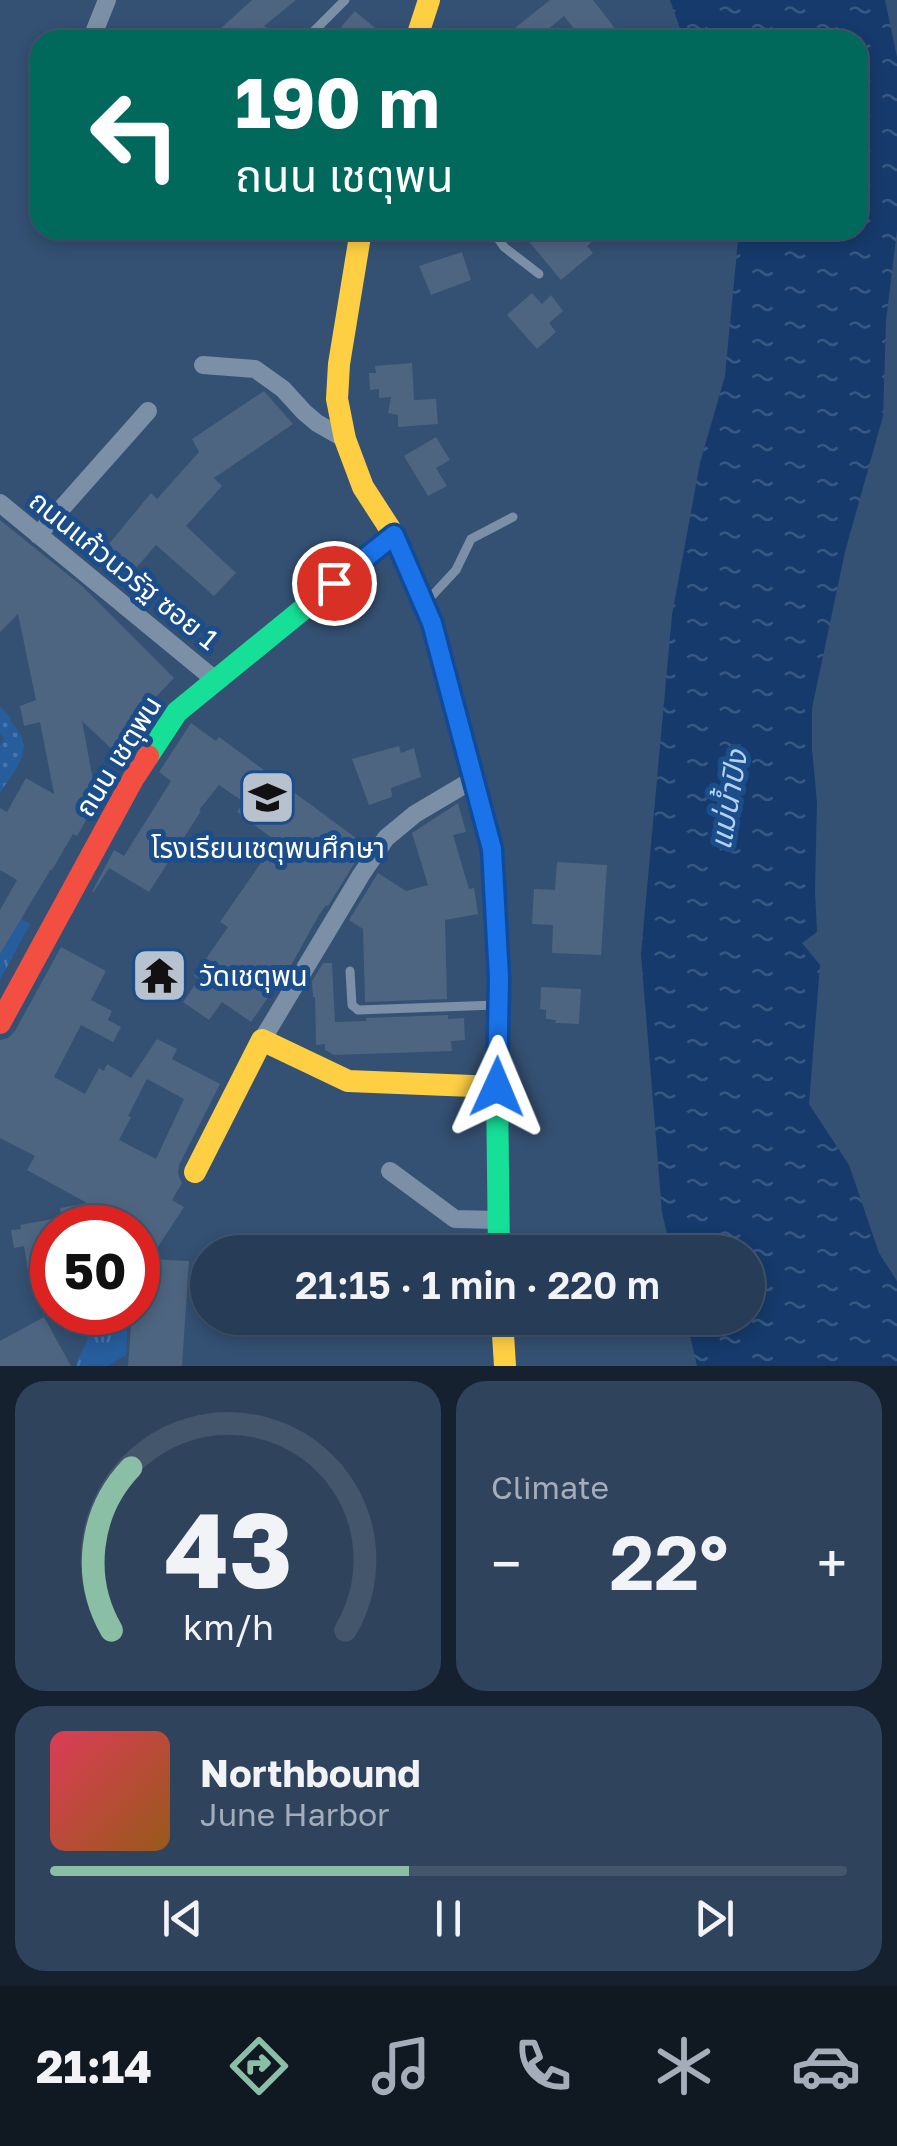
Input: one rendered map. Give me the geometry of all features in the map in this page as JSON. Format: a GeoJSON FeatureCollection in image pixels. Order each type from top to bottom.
{"type":"FeatureCollection","features":[{"type":"Feature","properties":{"kind":"main road"},"geometry":{"type":"LineString","coordinates":[[419,30],[429,0]]}},
{"type":"Feature","properties":{"kind":"main road"},"geometry":{"type":"LineString","coordinates":[[359,240],[339,364],[337,399],[344,438],[363,487],[394,535],[424,604],[492,849],[498,1005],[498,1235]]}},
{"type":"Feature","properties":{"kind":"main road","name":"ถนน เชตุพน"},"geometry":{"type":"LineString","coordinates":[[0,1022],[133,779],[177,712],[394,535]]}},
{"type":"Feature","properties":{"kind":"main road"},"geometry":{"type":"LineString","coordinates":[[195,1172],[262,1040],[348,1082],[497,1087]]}},
{"type":"Feature","properties":{"kind":"main road"},"geometry":{"type":"LineString","coordinates":[[503,1335],[505,1366]]}},
{"type":"Feature","properties":{"kind":"street"},"geometry":{"type":"LineString","coordinates":[[95,30],[107,0]]}},
{"type":"Feature","properties":{"kind":"street"},"geometry":{"type":"LineString","coordinates":[[202,366],[255,369],[284,389],[317,423],[344,438]]}},
{"type":"Feature","properties":{"kind":"street"},"geometry":{"type":"LineString","coordinates":[[38,535],[148,411]]}},
{"type":"Feature","properties":{"kind":"street","name":"ถนนแก้วนวรัฐ ซอย 1"},"geometry":{"type":"LineString","coordinates":[[0,503],[214,680]]}},
{"type":"Feature","properties":{"kind":"street"},"geometry":{"type":"LineString","coordinates":[[262,1040],[386,838],[415,814],[474,778]]}},
{"type":"Feature","properties":{"kind":"street"},"geometry":{"type":"LineString","coordinates":[[390,1171],[455,1219],[498,1220]]}},
{"type":"Feature","properties":{"kind":"lane"},"geometry":{"type":"LineString","coordinates":[[316,30],[345,0]]}},
{"type":"Feature","properties":{"kind":"lane"},"geometry":{"type":"LineString","coordinates":[[499,240],[540,274]]}},
{"type":"Feature","properties":{"kind":"lane"},"geometry":{"type":"LineString","coordinates":[[424,604],[456,570],[471,540],[513,517]]}},
{"type":"Feature","properties":{"kind":"lane"},"geometry":{"type":"LineString","coordinates":[[350,972],[352,1005],[358,1010],[498,1005]]}},
{"type":"Feature","properties":{"kind":"green space"},"geometry":{"type":"Polygon","coordinates":[[[0,706],[18,731],[23,749],[18,766],[0,793],[0,745],[4,738],[0,734],[0,706]]]}},
{"type":"Feature","properties":{"kind":"green space"},"geometry":{"type":"Polygon","coordinates":[[[21,919],[30,924],[0,980],[0,954],[21,919]]]}},
{"type":"Feature","properties":{"kind":"green space"},"geometry":{"type":"Polygon","coordinates":[[[87,1335],[127,1335],[126,1355],[107,1366],[77,1366],[87,1335]]]}},
{"type":"Feature","properties":{"kind":"water","name":"แม่น้ำปิง"},"geometry":{"type":"Polygon","coordinates":[[[670,0],[885,0],[897,57],[897,230],[886,321],[883,416],[845,552],[812,708],[817,932],[802,943],[820,965],[809,1104],[849,1165],[879,1253],[897,1281],[897,1366],[697,1366],[690,1335],[765,1335],[765,1235],[667,1235],[662,1212],[641,954],[672,615],[700,463],[725,376],[738,240],[868,240],[868,30],[680,30],[670,0]]]}},
{"type":"Feature","properties":{"kind":"building"},"geometry":{"type":"Polygon","coordinates":[[[252,0],[296,0],[264,26],[270,30],[219,30],[252,0]]]}},
{"type":"Feature","properties":{"kind":"building"},"geometry":{"type":"Polygon","coordinates":[[[550,0],[593,0],[614,27],[575,30],[564,16],[547,30],[512,30],[550,0]]]}},
{"type":"Feature","properties":{"kind":"building"},"geometry":{"type":"Polygon","coordinates":[[[355,11],[377,30],[344,30],[341,27],[355,11]]]}},
{"type":"Feature","properties":{"kind":"building"},"geometry":{"type":"Polygon","coordinates":[[[528,240],[594,240],[587,246],[593,253],[561,280],[528,240]]]}},
{"type":"Feature","properties":{"kind":"building"},"geometry":{"type":"Polygon","coordinates":[[[462,252],[471,280],[431,295],[419,266],[462,252]]]}},
{"type":"Feature","properties":{"kind":"building"},"geometry":{"type":"Polygon","coordinates":[[[532,293],[542,304],[551,295],[563,311],[549,323],[556,332],[537,349],[507,315],[532,293]]]}},
{"type":"Feature","properties":{"kind":"building"},"geometry":{"type":"Polygon","coordinates":[[[412,363],[414,400],[436,399],[438,424],[398,427],[398,415],[388,413],[391,397],[379,398],[379,389],[370,390],[369,373],[376,373],[375,366],[412,363]]]}},
{"type":"Feature","properties":{"kind":"building"},"geometry":{"type":"Polygon","coordinates":[[[264,391],[293,424],[214,478],[222,486],[186,526],[236,573],[214,596],[156,545],[130,575],[104,550],[151,493],[157,499],[199,452],[192,439],[264,391]]]}},
{"type":"Feature","properties":{"kind":"building"},"geometry":{"type":"Polygon","coordinates":[[[436,437],[450,460],[436,468],[447,486],[428,496],[404,456],[436,437]]]}},
{"type":"Feature","properties":{"kind":"building"},"geometry":{"type":"Polygon","coordinates":[[[0,520],[82,586],[174,678],[152,701],[159,707],[151,719],[118,755],[82,721],[97,801],[0,954],[0,910],[17,880],[0,870],[0,808],[7,812],[26,778],[54,794],[40,722],[24,726],[20,706],[36,700],[18,614],[0,632],[0,520]]]}},
{"type":"Feature","properties":{"kind":"building"},"geometry":{"type":"Polygon","coordinates":[[[191,723],[216,741],[219,737],[356,838],[346,852],[357,859],[251,1022],[222,1002],[209,1020],[183,1002],[199,979],[194,976],[228,927],[220,922],[276,841],[237,812],[244,802],[219,785],[199,810],[149,892],[109,868],[92,892],[114,850],[124,856],[171,781],[159,772],[191,723]]]}},
{"type":"Feature","properties":{"kind":"building"},"geometry":{"type":"Polygon","coordinates":[[[399,746],[401,753],[414,748],[421,777],[391,788],[392,797],[369,805],[352,759],[399,746]]]}},
{"type":"Feature","properties":{"kind":"building"},"geometry":{"type":"Polygon","coordinates":[[[458,803],[466,832],[453,835],[469,889],[474,888],[478,914],[445,920],[447,999],[365,1002],[363,929],[349,920],[378,873],[406,891],[428,885],[412,833],[458,803]]]}},
{"type":"Feature","properties":{"kind":"building"},"geometry":{"type":"Polygon","coordinates":[[[557,862],[607,865],[601,955],[552,953],[553,925],[532,924],[534,889],[555,890],[557,862]]]}},
{"type":"Feature","properties":{"kind":"building"},"geometry":{"type":"Polygon","coordinates":[[[61,947],[106,971],[91,1000],[112,1011],[108,1020],[121,1027],[113,1042],[81,1025],[54,1077],[85,1094],[99,1068],[104,1071],[107,1064],[131,1078],[157,1039],[177,1049],[172,1059],[220,1084],[179,1165],[182,1183],[172,1200],[184,1207],[160,1244],[160,1205],[76,1205],[87,1203],[27,1170],[35,1156],[0,1138],[0,1040],[8,1038],[61,947]],[[147,1079],[119,1140],[156,1159],[184,1099],[147,1079]]]}},
{"type":"Feature","properties":{"kind":"building"},"geometry":{"type":"Polygon","coordinates":[[[323,963],[332,963],[335,1022],[448,1015],[448,1019],[464,1018],[465,1040],[451,1041],[452,1051],[334,1055],[325,1050],[325,1044],[316,1045],[312,981],[323,963]]]}},
{"type":"Feature","properties":{"kind":"building"},"geometry":{"type":"Polygon","coordinates":[[[541,987],[581,989],[579,1024],[546,1019],[546,1010],[540,1009],[541,987]]]}},
{"type":"Feature","properties":{"kind":"building"},"geometry":{"type":"Polygon","coordinates":[[[30,1223],[30,1277],[24,1246],[14,1248],[11,1230],[21,1229],[20,1225],[30,1223]]]}},
{"type":"Feature","properties":{"kind":"building"},"geometry":{"type":"Polygon","coordinates":[[[160,1260],[189,1261],[182,1366],[128,1366],[130,1335],[160,1335],[160,1260]]]}},
{"type":"Feature","properties":{"kind":"building"},"geometry":{"type":"Polygon","coordinates":[[[30,1325],[30,1335],[54,1335],[71,1366],[0,1366],[0,1341],[30,1325]]]}},
{"type":"Feature","properties":{"kind":"traffic: fast"},"geometry":{"type":"LineString","coordinates":[[148,756],[177,712],[394,535]]}},
{"type":"Feature","properties":{"kind":"traffic: fast"},"geometry":{"type":"LineString","coordinates":[[453,701],[493,849],[499,978],[499,1235]]}},
{"type":"Feature","properties":{"kind":"traffic: slow"},"geometry":{"type":"LineString","coordinates":[[419,30],[429,0]]}},
{"type":"Feature","properties":{"kind":"traffic: slow"},"geometry":{"type":"LineString","coordinates":[[359,240],[339,364],[337,399],[345,439],[363,487],[394,535],[432,623],[453,701]]}},
{"type":"Feature","properties":{"kind":"traffic: slow"},"geometry":{"type":"LineString","coordinates":[[195,1172],[262,1040],[348,1081],[497,1087]]}},
{"type":"Feature","properties":{"kind":"traffic: slow"},"geometry":{"type":"LineString","coordinates":[[503,1335],[505,1366]]}},
{"type":"Feature","properties":{"kind":"traffic: jam"},"geometry":{"type":"LineString","coordinates":[[0,1023],[148,756]]}},
{"type":"Feature","properties":{"kind":"place","name":"โรงเรียนเชตุพนศึกษา"},"geometry":{"type":"Point","coordinates":[268,797]}},
{"type":"Feature","properties":{"kind":"place","name":"วัดเชตุพน"},"geometry":{"type":"Point","coordinates":[160,976]}},
{"type":"Feature","properties":{"kind":"route"},"geometry":{"type":"LineString","coordinates":[[334,583],[394,535],[432,623],[492,849],[499,978],[497,1087]]}}]}
